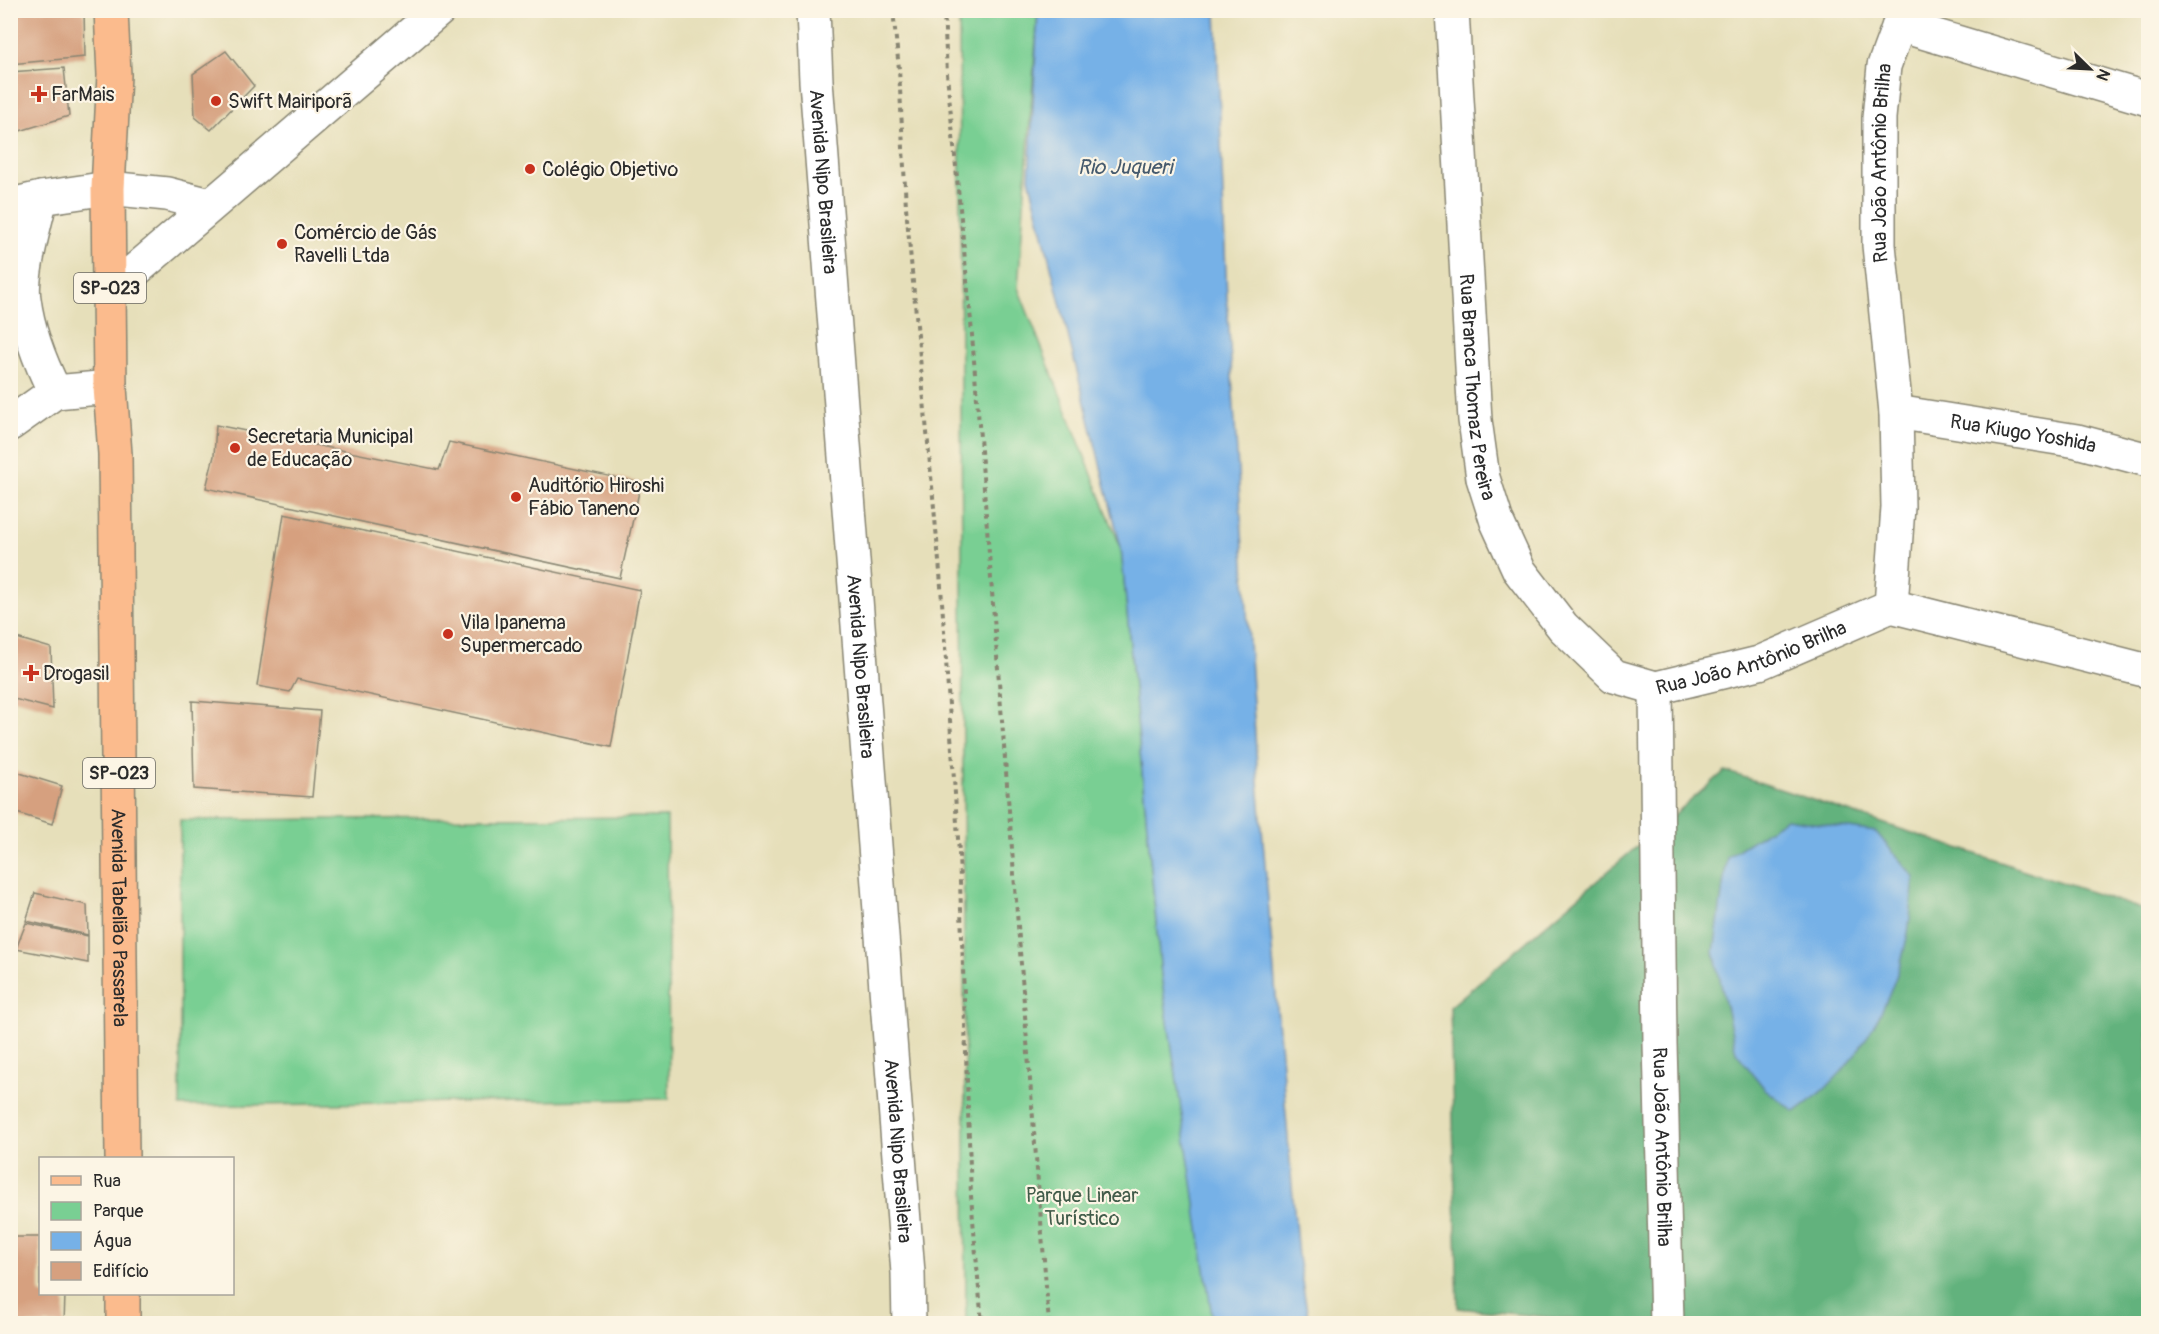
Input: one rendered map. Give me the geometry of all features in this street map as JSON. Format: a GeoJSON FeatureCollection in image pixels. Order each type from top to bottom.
{"type":"FeatureCollection","features":[{"type":"Feature","properties":{"kind":"main road","name":"SP-023"},"geometry":{"type":"LineString","coordinates":[[110,387],[108,188],[114,75],[111,10]]}},
{"type":"Feature","properties":{"kind":"main road","name":"Avenida Tabelião Passarela"},"geometry":{"type":"LineString","coordinates":[[110,387],[116,490],[122,1157]]}},
{"type":"Feature","properties":{"kind":"main road"},"geometry":{"type":"LineString","coordinates":[[123,1295],[123,1323]]}},
{"type":"Feature","properties":{"kind":"street"},"geometry":{"type":"LineString","coordinates":[[110,292],[439,10]]}},
{"type":"Feature","properties":{"kind":"street","name":"Avenida Nipo Brasileira"},"geometry":{"type":"LineString","coordinates":[[813,10],[821,141],[908,1273],[909,1323]]}},
{"type":"Feature","properties":{"kind":"street","name":"Rua Branca Thomaz Pereira"},"geometry":{"type":"LineString","coordinates":[[1452,10],[1475,420],[1483,478],[1497,522],[1519,570],[1563,627],[1614,676],[1656,688]]}},
{"type":"Feature","properties":{"kind":"street"},"geometry":{"type":"LineString","coordinates":[[1904,18],[2148,99]]}},
{"type":"Feature","properties":{"kind":"street","name":"Rua João Antônio Brilha"},"geometry":{"type":"LineString","coordinates":[[1667,1323],[1660,1055],[1656,688],[1759,663],[1891,606],[1898,507],[1896,412],[1879,245],[1879,118],[1884,66],[1904,18]]}},
{"type":"Feature","properties":{"kind":"street"},"geometry":{"type":"LineString","coordinates":[[55,392],[38,358],[17,292],[33,227],[26,201],[108,188],[167,194],[210,205]]}},
{"type":"Feature","properties":{"kind":"street"},"geometry":{"type":"LineString","coordinates":[[10,424],[55,392],[110,387]]}},
{"type":"Feature","properties":{"kind":"street","name":"Rua Kiugo Yoshida"},"geometry":{"type":"LineString","coordinates":[[1896,412],[2077,441],[2148,459]]}},
{"type":"Feature","properties":{"kind":"street"},"geometry":{"type":"LineString","coordinates":[[1891,606],[2148,671]]}},
{"type":"Feature","properties":{"kind":"path"},"geometry":{"type":"LineString","coordinates":[[893,10],[899,69],[906,207],[940,572],[959,853],[971,1196],[982,1323]]}},
{"type":"Feature","properties":{"kind":"path"},"geometry":{"type":"LineString","coordinates":[[944,10],[947,74],[971,322],[1048,1323]]}},
{"type":"Feature","properties":{"kind":"green space","name":"Parque Linear Turístico"},"geometry":{"type":"Polygon","coordinates":[[[959,11],[1038,11],[1018,288],[1121,548],[1161,975],[1217,1323],[966,1323],[959,11]]]}},
{"type":"Feature","properties":{"kind":"green space"},"geometry":{"type":"Polygon","coordinates":[[[1725,771],[2148,911],[2148,1323],[1615,1324],[1458,1308],[1450,1007],[1725,771]]]}},
{"type":"Feature","properties":{"kind":"green space"},"geometry":{"type":"Polygon","coordinates":[[[667,817],[669,1099],[180,1106],[180,820],[667,817]]]}},
{"type":"Feature","properties":{"kind":"water","name":"Rio Juqueri"},"geometry":{"type":"Polygon","coordinates":[[[1038,11],[1216,11],[1227,299],[1258,781],[1298,1257],[1309,1323],[1213,1323],[1161,975],[1121,548],[1029,178],[1038,11]]]}},
{"type":"Feature","properties":{"kind":"water"},"geometry":{"type":"Polygon","coordinates":[[[1786,819],[1876,832],[1914,877],[1909,926],[1903,954],[1889,996],[1879,1016],[1856,1054],[1842,1071],[1823,1090],[1795,1112],[1764,1088],[1736,1052],[1714,952],[1727,857],[1786,819]]]}},
{"type":"Feature","properties":{"kind":"building"},"geometry":{"type":"Polygon","coordinates":[[[10,10],[84,10],[85,57],[10,64],[10,10]]]}},
{"type":"Feature","properties":{"kind":"building","name":"Swift Mairiporã"},"geometry":{"type":"Polygon","coordinates":[[[226,51],[254,86],[211,130],[195,117],[193,74],[226,51]]]}},
{"type":"Feature","properties":{"kind":"building","name":"FarMais"},"geometry":{"type":"Polygon","coordinates":[[[64,68],[69,116],[10,134],[10,72],[64,68]]]}},
{"type":"Feature","properties":{"kind":"building"},"geometry":{"type":"Polygon","coordinates":[[[216,425],[439,470],[449,442],[641,483],[620,578],[206,488],[214,456],[216,425]]]}},
{"type":"Feature","properties":{"kind":"building","name":"Vila Ipanema Supermercado"},"geometry":{"type":"Polygon","coordinates":[[[284,514],[640,590],[611,747],[297,679],[290,692],[257,686],[284,514]]]}},
{"type":"Feature","properties":{"kind":"building","name":"Drogasil"},"geometry":{"type":"Polygon","coordinates":[[[10,636],[51,648],[53,709],[10,698],[10,636]]]}},
{"type":"Feature","properties":{"kind":"building"},"geometry":{"type":"Polygon","coordinates":[[[192,701],[320,711],[312,797],[194,789],[192,701]]]}},
{"type":"Feature","properties":{"kind":"building"},"geometry":{"type":"Polygon","coordinates":[[[10,770],[62,786],[52,824],[10,811],[10,770]]]}},
{"type":"Feature","properties":{"kind":"building"},"geometry":{"type":"Polygon","coordinates":[[[35,893],[87,905],[88,935],[26,921],[35,893]]]}},
{"type":"Feature","properties":{"kind":"building"},"geometry":{"type":"Polygon","coordinates":[[[26,923],[88,936],[88,963],[16,949],[26,923]]]}},
{"type":"Feature","properties":{"kind":"building"},"geometry":{"type":"Polygon","coordinates":[[[10,1237],[39,1237],[39,1295],[65,1295],[64,1324],[10,1324],[10,1237]]]}},
{"type":"Feature","properties":{"kind":"place","name":"FarMais"},"geometry":{"type":"Point","coordinates":[39,94]}},
{"type":"Feature","properties":{"kind":"place","name":"Swift Mairiporã"},"geometry":{"type":"Point","coordinates":[216,101]}},
{"type":"Feature","properties":{"kind":"place","name":"Colégio Objetivo"},"geometry":{"type":"Point","coordinates":[530,169]}},
{"type":"Feature","properties":{"kind":"place","name":"Comércio de Gás Ravelli Ltda"},"geometry":{"type":"Point","coordinates":[282,244]}},
{"type":"Feature","properties":{"kind":"place","name":"Secretaria Municipal de Educação"},"geometry":{"type":"Point","coordinates":[235,448]}},
{"type":"Feature","properties":{"kind":"place","name":"Auditório Hiroshi Fábio Taneno"},"geometry":{"type":"Point","coordinates":[516,497]}},
{"type":"Feature","properties":{"kind":"place","name":"Vila Ipanema Supermercado"},"geometry":{"type":"Point","coordinates":[448,634]}},
{"type":"Feature","properties":{"kind":"place","name":"Drogasil"},"geometry":{"type":"Point","coordinates":[31,673]}}]}
